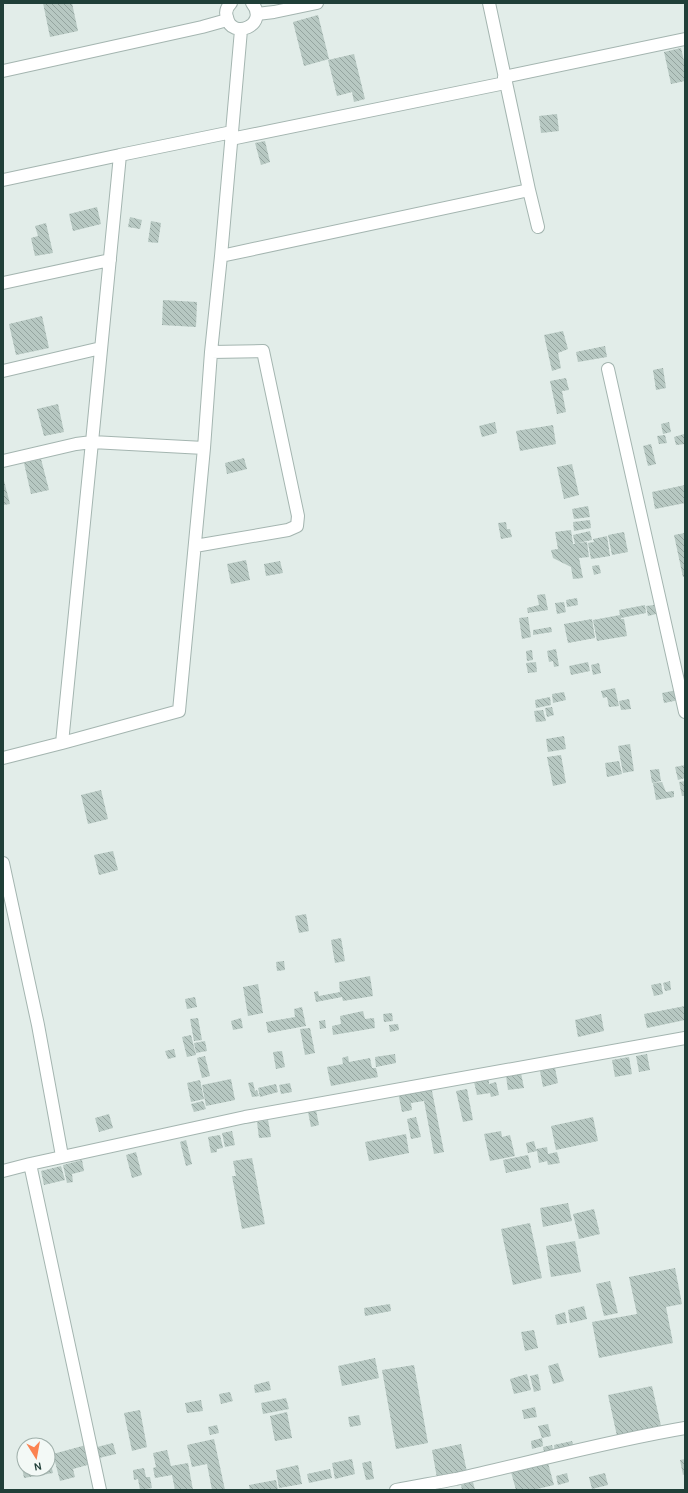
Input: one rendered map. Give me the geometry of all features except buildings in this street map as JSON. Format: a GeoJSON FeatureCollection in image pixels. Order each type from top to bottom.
{"type":"FeatureCollection","features":[{"type":"Feature","properties":{"kind":"street"},"geometry":{"type":"LineString","coordinates":[[231,3],[226,12],[227,20],[230,25],[241,30],[249,28],[255,22],[255,9],[274,12],[317,3]]}},
{"type":"Feature","properties":{"kind":"street"},"geometry":{"type":"LineString","coordinates":[[489,3],[538,227]]}},
{"type":"Feature","properties":{"kind":"street"},"geometry":{"type":"LineString","coordinates":[[3,71],[202,27],[227,20]]}},
{"type":"Feature","properties":{"kind":"street"},"geometry":{"type":"LineString","coordinates":[[3,758],[62,744],[179,711],[241,30]]}},
{"type":"Feature","properties":{"kind":"street"},"geometry":{"type":"LineString","coordinates":[[3,180],[120,155],[232,136],[505,80],[685,39]]}},
{"type":"Feature","properties":{"kind":"street"},"geometry":{"type":"LineString","coordinates":[[62,744],[120,155]]}},
{"type":"Feature","properties":{"kind":"street"},"geometry":{"type":"LineString","coordinates":[[221,256],[529,190]]}},
{"type":"Feature","properties":{"kind":"street"},"geometry":{"type":"LineString","coordinates":[[3,283],[110,260]]}},
{"type":"Feature","properties":{"kind":"street"},"geometry":{"type":"LineString","coordinates":[[3,372],[101,348]]}},
{"type":"Feature","properties":{"kind":"street"},"geometry":{"type":"LineString","coordinates":[[194,546],[288,530],[297,526],[298,516],[263,351],[211,352]]}},
{"type":"Feature","properties":{"kind":"street"},"geometry":{"type":"LineString","coordinates":[[608,369],[685,712]]}},
{"type":"Feature","properties":{"kind":"street"},"geometry":{"type":"LineString","coordinates":[[3,461],[76,444],[92,442],[204,448]]}},
{"type":"Feature","properties":{"kind":"street"},"geometry":{"type":"LineString","coordinates":[[3,863],[38,1025],[62,1156]]}},
{"type":"Feature","properties":{"kind":"street"},"geometry":{"type":"LineString","coordinates":[[3,1171],[62,1156],[245,1117],[685,1038]]}},
{"type":"Feature","properties":{"kind":"street"},"geometry":{"type":"LineString","coordinates":[[30,1164],[100,1490]]}},
{"type":"Feature","properties":{"kind":"street"},"geometry":{"type":"LineString","coordinates":[[396,1490],[455,1479],[540,1458],[653,1433],[685,1428]]}}]}
